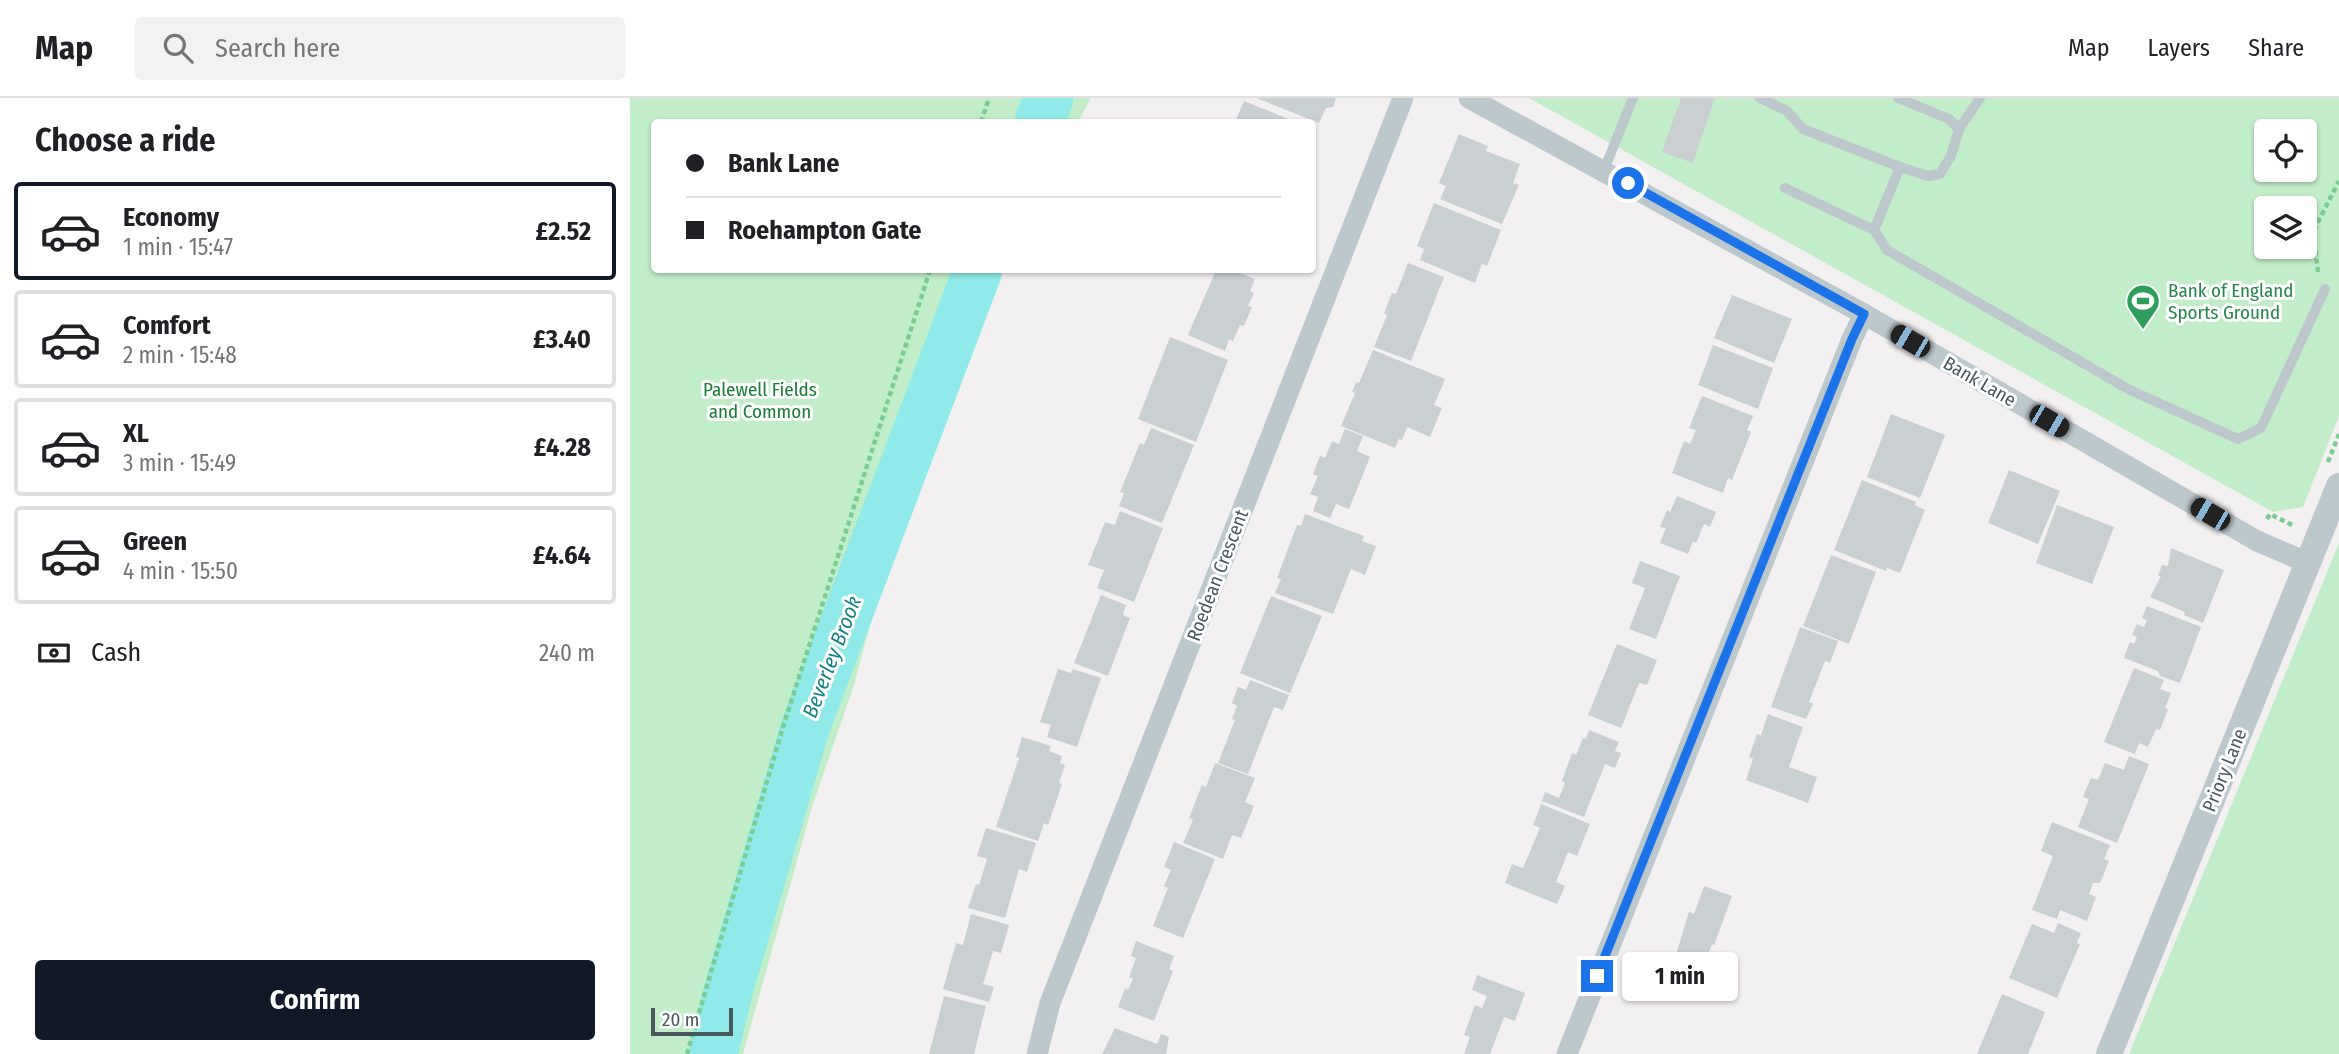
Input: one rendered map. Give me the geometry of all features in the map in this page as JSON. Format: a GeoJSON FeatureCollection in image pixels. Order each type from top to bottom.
{"type":"FeatureCollection","features":[{"type":"Feature","properties":{"kind":"street","name":"Roedean Crescent"},"geometry":{"type":"LineString","coordinates":[[1037,1054],[1050,1003],[1403,98]]}},
{"type":"Feature","properties":{"kind":"street","name":"Bank Lane"},"geometry":{"type":"LineString","coordinates":[[1469,98],[1864,314],[2257,541],[2308,563]]}},
{"type":"Feature","properties":{"kind":"street"},"geometry":{"type":"LineString","coordinates":[[1567,1054],[1864,314]]}},
{"type":"Feature","properties":{"kind":"street","name":"Priory Lane"},"geometry":{"type":"LineString","coordinates":[[2109,1054],[2339,485]]}},
{"type":"Feature","properties":{"kind":"lane"},"geometry":{"type":"LineString","coordinates":[[1604,170],[1633,98]]}},
{"type":"Feature","properties":{"kind":"lane"},"geometry":{"type":"LineString","coordinates":[[1760,98],[1787,111],[1803,130],[1928,176],[1941,174],[1951,156],[1959,128],[1980,98]]}},
{"type":"Feature","properties":{"kind":"lane"},"geometry":{"type":"LineString","coordinates":[[1898,98],[1950,119],[1959,128]]}},
{"type":"Feature","properties":{"kind":"lane"},"geometry":{"type":"LineString","coordinates":[[1874,230],[1900,167]]}},
{"type":"Feature","properties":{"kind":"lane"},"geometry":{"type":"LineString","coordinates":[[1785,188],[1874,230],[1887,250],[2130,390],[2238,439],[2261,428],[2325,289]]}},
{"type":"Feature","properties":{"kind":"path"},"geometry":{"type":"LineString","coordinates":[[982,119],[989,98]]}},
{"type":"Feature","properties":{"kind":"path"},"geometry":{"type":"LineString","coordinates":[[2325,289],[2317,270],[2313,232],[2339,181]]}},
{"type":"Feature","properties":{"kind":"path"},"geometry":{"type":"LineString","coordinates":[[687,1054],[783,727],[929,273]]}},
{"type":"Feature","properties":{"kind":"path"},"geometry":{"type":"LineString","coordinates":[[2266,521],[2270,514],[2298,528]]}},
{"type":"Feature","properties":{"kind":"green space","name":"Palewell Fields and Common"},"geometry":{"type":"Polygon","coordinates":[[[630,98],[1091,98],[1080,119],[651,119],[651,273],[1001,273],[889,555],[854,685],[812,807],[743,1054],[630,1054],[630,98]]]}},
{"type":"Feature","properties":{"kind":"green space","name":"Bank of England Sports Ground"},"geometry":{"type":"Polygon","coordinates":[[[1529,98],[2339,98],[2339,416],[2303,507],[2273,512],[1529,98]]]}},
{"type":"Feature","properties":{"kind":"green space"},"geometry":{"type":"Polygon","coordinates":[[[2339,543],[2339,1054],[2129,1054],[2339,543]]]}},
{"type":"Feature","properties":{"kind":"building"},"geometry":{"type":"Polygon","coordinates":[[[1256,98],[1336,99],[1333,107],[1326,108],[1319,123],[1316,119],[1309,119],[1256,98]]]}},
{"type":"Feature","properties":{"kind":"building"},"geometry":{"type":"Polygon","coordinates":[[[1681,98],[1715,98],[1693,163],[1662,152],[1681,98]]]}},
{"type":"Feature","properties":{"kind":"building"},"geometry":{"type":"Polygon","coordinates":[[[1244,101],[1289,119],[1236,119],[1244,101]]]}},
{"type":"Feature","properties":{"kind":"building"},"geometry":{"type":"Polygon","coordinates":[[[1459,134],[1488,146],[1486,151],[1520,164],[1513,183],[1519,185],[1502,224],[1440,199],[1446,186],[1439,183],[1459,134]]]}},
{"type":"Feature","properties":{"kind":"building"},"geometry":{"type":"Polygon","coordinates":[[[1434,203],[1501,230],[1487,266],[1482,264],[1475,283],[1420,260],[1424,249],[1417,246],[1434,203]]]}},
{"type":"Feature","properties":{"kind":"building"},"geometry":{"type":"Polygon","coordinates":[[[1408,263],[1444,277],[1411,361],[1374,347],[1387,315],[1384,313],[1392,293],[1396,294],[1408,263]]]}},
{"type":"Feature","properties":{"kind":"building"},"geometry":{"type":"Polygon","coordinates":[[[1215,273],[1240,273],[1255,279],[1250,291],[1254,293],[1248,306],[1252,307],[1244,326],[1240,325],[1233,341],[1229,339],[1225,351],[1188,335],[1215,273]]]}},
{"type":"Feature","properties":{"kind":"building"},"geometry":{"type":"Polygon","coordinates":[[[1732,295],[1792,319],[1774,363],[1714,338],[1732,295]]]}},
{"type":"Feature","properties":{"kind":"building"},"geometry":{"type":"Polygon","coordinates":[[[1170,337],[1228,360],[1196,442],[1138,419],[1170,337]]]}},
{"type":"Feature","properties":{"kind":"building"},"geometry":{"type":"Polygon","coordinates":[[[1713,345],[1773,368],[1758,409],[1698,385],[1713,345]]]}},
{"type":"Feature","properties":{"kind":"building"},"geometry":{"type":"Polygon","coordinates":[[[1373,350],[1445,379],[1434,405],[1442,408],[1430,437],[1407,427],[1402,440],[1399,439],[1395,448],[1341,426],[1355,393],[1352,392],[1356,382],[1359,383],[1373,350]]]}},
{"type":"Feature","properties":{"kind":"building"},"geometry":{"type":"Polygon","coordinates":[[[1702,396],[1753,416],[1747,430],[1751,432],[1732,480],[1728,478],[1723,493],[1672,473],[1684,441],[1690,444],[1696,430],[1689,428],[1702,396]]]}},
{"type":"Feature","properties":{"kind":"building"},"geometry":{"type":"Polygon","coordinates":[[[1891,414],[1945,435],[1920,498],[1867,477],[1891,414]]]}},
{"type":"Feature","properties":{"kind":"building"},"geometry":{"type":"Polygon","coordinates":[[[1151,428],[1194,445],[1162,523],[1119,506],[1124,493],[1120,492],[1140,443],[1144,445],[1151,428]]]}},
{"type":"Feature","properties":{"kind":"building"},"geometry":{"type":"Polygon","coordinates":[[[1345,429],[1363,436],[1357,451],[1370,457],[1349,509],[1336,504],[1330,518],[1313,511],[1318,497],[1310,494],[1318,476],[1313,474],[1320,456],[1325,458],[1332,441],[1339,444],[1345,429]]]}},
{"type":"Feature","properties":{"kind":"building"},"geometry":{"type":"Polygon","coordinates":[[[2009,470],[2060,491],[2038,544],[1988,523],[2009,470]]]}},
{"type":"Feature","properties":{"kind":"building"},"geometry":{"type":"Polygon","coordinates":[[[1862,480],[1916,502],[1915,505],[1925,510],[1900,573],[1887,568],[1886,571],[1834,550],[1862,480]]]}},
{"type":"Feature","properties":{"kind":"building"},"geometry":{"type":"Polygon","coordinates":[[[1677,496],[1716,512],[1710,527],[1704,524],[1688,554],[1660,543],[1666,528],[1660,527],[1677,496]]]}},
{"type":"Feature","properties":{"kind":"building"},"geometry":{"type":"Polygon","coordinates":[[[2057,505],[2114,527],[2092,584],[2036,563],[2057,505]]]}},
{"type":"Feature","properties":{"kind":"building"},"geometry":{"type":"Polygon","coordinates":[[[1120,511],[1163,528],[1134,602],[1097,588],[1104,570],[1088,565],[1105,522],[1115,525],[1120,511]]]}},
{"type":"Feature","properties":{"kind":"building"},"geometry":{"type":"Polygon","coordinates":[[[1305,514],[1364,536],[1362,541],[1376,546],[1365,575],[1351,569],[1333,614],[1275,593],[1281,579],[1277,578],[1297,525],[1301,526],[1305,514]]]}},
{"type":"Feature","properties":{"kind":"building"},"geometry":{"type":"Polygon","coordinates":[[[2171,548],[2224,570],[2203,623],[2150,597],[2161,576],[2158,576],[2162,565],[2168,566],[2171,548]]]}},
{"type":"Feature","properties":{"kind":"building"},"geometry":{"type":"Polygon","coordinates":[[[1831,555],[1876,572],[1849,644],[1803,626],[1831,555]]]}},
{"type":"Feature","properties":{"kind":"building"},"geometry":{"type":"Polygon","coordinates":[[[1640,561],[1680,576],[1656,639],[1629,629],[1645,588],[1632,583],[1640,561]]]}},
{"type":"Feature","properties":{"kind":"building"},"geometry":{"type":"Polygon","coordinates":[[[1101,595],[1126,605],[1123,615],[1130,618],[1108,676],[1074,663],[1101,595]]]}},
{"type":"Feature","properties":{"kind":"building"},"geometry":{"type":"Polygon","coordinates":[[[1271,596],[1322,616],[1290,693],[1240,673],[1271,596]]]}},
{"type":"Feature","properties":{"kind":"building"},"geometry":{"type":"Polygon","coordinates":[[[2147,606],[2201,627],[2180,683],[2124,658],[2130,642],[2134,644],[2137,637],[2132,635],[2137,624],[2144,627],[2147,620],[2142,618],[2147,606]]]}},
{"type":"Feature","properties":{"kind":"building"},"geometry":{"type":"Polygon","coordinates":[[[1800,627],[1838,641],[1830,663],[1825,661],[1809,702],[1813,704],[1806,719],[1771,707],[1800,627]]]}},
{"type":"Feature","properties":{"kind":"building"},"geometry":{"type":"Polygon","coordinates":[[[1617,644],[1657,660],[1647,685],[1639,683],[1621,728],[1588,715],[1617,644]]]}},
{"type":"Feature","properties":{"kind":"building"},"geometry":{"type":"Polygon","coordinates":[[[2134,668],[2164,680],[2160,689],[2171,693],[2160,730],[2156,729],[2148,747],[2139,743],[2135,754],[2104,742],[2134,668]]]}},
{"type":"Feature","properties":{"kind":"building"},"geometry":{"type":"Polygon","coordinates":[[[1058,669],[1071,673],[1073,669],[1101,678],[1077,747],[1047,737],[1051,725],[1040,722],[1058,669]]]}},
{"type":"Feature","properties":{"kind":"building"},"geometry":{"type":"Polygon","coordinates":[[[1250,680],[1289,695],[1283,710],[1274,707],[1248,774],[1218,763],[1235,720],[1232,719],[1237,706],[1232,703],[1238,687],[1246,690],[1250,680]]]}},
{"type":"Feature","properties":{"kind":"building"},"geometry":{"type":"Polygon","coordinates":[[[1768,714],[1803,727],[1789,767],[1817,777],[1808,803],[1746,780],[1753,759],[1749,757],[1768,714]]]}},
{"type":"Feature","properties":{"kind":"building"},"geometry":{"type":"Polygon","coordinates":[[[1589,730],[1619,742],[1615,751],[1621,753],[1615,768],[1605,764],[1584,817],[1542,801],[1545,792],[1559,798],[1572,753],[1576,755],[1589,730]]]}},
{"type":"Feature","properties":{"kind":"building"},"geometry":{"type":"Polygon","coordinates":[[[1022,737],[1051,746],[1049,751],[1062,756],[1060,763],[1065,765],[1059,783],[1062,784],[1048,825],[1044,823],[1038,841],[996,827],[1019,758],[1016,757],[1022,737]]]}},
{"type":"Feature","properties":{"kind":"building"},"geometry":{"type":"Polygon","coordinates":[[[2129,756],[2149,764],[2117,843],[2078,827],[2089,799],[2083,797],[2091,778],[2098,780],[2105,763],[2124,770],[2129,756]]]}},
{"type":"Feature","properties":{"kind":"building"},"geometry":{"type":"Polygon","coordinates":[[[1215,763],[1255,778],[1245,802],[1254,806],[1241,838],[1232,835],[1223,859],[1183,843],[1193,820],[1189,818],[1202,785],[1206,787],[1215,763]]]}},
{"type":"Feature","properties":{"kind":"building"},"geometry":{"type":"Polygon","coordinates":[[[1541,804],[1590,824],[1577,856],[1568,852],[1556,882],[1565,886],[1557,904],[1505,883],[1512,864],[1523,868],[1540,828],[1533,825],[1541,804]]]}},
{"type":"Feature","properties":{"kind":"building"},"geometry":{"type":"Polygon","coordinates":[[[2052,822],[2110,845],[2104,859],[2109,861],[2100,883],[2093,883],[2089,894],[2096,897],[2087,921],[2060,910],[2057,919],[2032,910],[2053,856],[2041,851],[2052,822]]]}},
{"type":"Feature","properties":{"kind":"building"},"geometry":{"type":"Polygon","coordinates":[[[986,828],[1036,843],[1027,872],[1019,869],[1005,918],[968,908],[987,859],[977,856],[986,828]]]}},
{"type":"Feature","properties":{"kind":"building"},"geometry":{"type":"Polygon","coordinates":[[[1174,842],[1215,859],[1183,938],[1153,926],[1168,888],[1164,886],[1171,870],[1164,867],[1174,842]]]}},
{"type":"Feature","properties":{"kind":"building"},"geometry":{"type":"Polygon","coordinates":[[[1704,886],[1732,896],[1704,965],[1676,955],[1689,912],[1694,914],[1704,886]]]}},
{"type":"Feature","properties":{"kind":"building"},"geometry":{"type":"Polygon","coordinates":[[[971,914],[1009,925],[1001,953],[993,951],[983,984],[994,987],[989,1002],[943,989],[956,943],[963,945],[971,914]]]}},
{"type":"Feature","properties":{"kind":"building"},"geometry":{"type":"Polygon","coordinates":[[[2058,923],[2081,933],[2077,943],[2080,944],[2057,998],[2009,978],[2032,924],[2054,933],[2058,923]]]}},
{"type":"Feature","properties":{"kind":"building"},"geometry":{"type":"Polygon","coordinates":[[[1136,941],[1174,956],[1169,969],[1173,971],[1154,1021],[1118,1007],[1125,988],[1128,990],[1133,979],[1129,977],[1136,958],[1131,956],[1136,941]]]}},
{"type":"Feature","properties":{"kind":"building"},"geometry":{"type":"Polygon","coordinates":[[[1477,975],[1525,993],[1515,1021],[1504,1017],[1490,1054],[1464,1054],[1470,1037],[1464,1035],[1475,1005],[1482,1008],[1487,996],[1472,990],[1477,975]]]}},
{"type":"Feature","properties":{"kind":"building"},"geometry":{"type":"Polygon","coordinates":[[[2002,994],[2045,1012],[2028,1054],[1977,1054],[2002,994]]]}},
{"type":"Feature","properties":{"kind":"building"},"geometry":{"type":"Polygon","coordinates":[[[944,996],[986,1006],[974,1054],[929,1054],[944,996]]]}},
{"type":"Feature","properties":{"kind":"building"},"geometry":{"type":"Polygon","coordinates":[[[1115,1028],[1157,1044],[1161,1034],[1169,1037],[1166,1054],[1102,1054],[1115,1028]]]}},
{"type":"Feature","properties":{"kind":"waterway","name":"Beverley Brook"},"geometry":{"type":"LineString","coordinates":[[1040,119],[1049,98]]}},
{"type":"Feature","properties":{"kind":"waterway","name":"Beverley Brook"},"geometry":{"type":"LineString","coordinates":[[713,1054],[729,988],[805,728],[977,273]]}},
{"type":"Feature","properties":{"kind":"place","name":"Bank of England Sports Ground"},"geometry":{"type":"Point","coordinates":[2143,331]}},
{"type":"Feature","properties":{"kind":"route"},"geometry":{"type":"LineString","coordinates":[[1597,976],[1864,314],[1628,183]]}}]}
